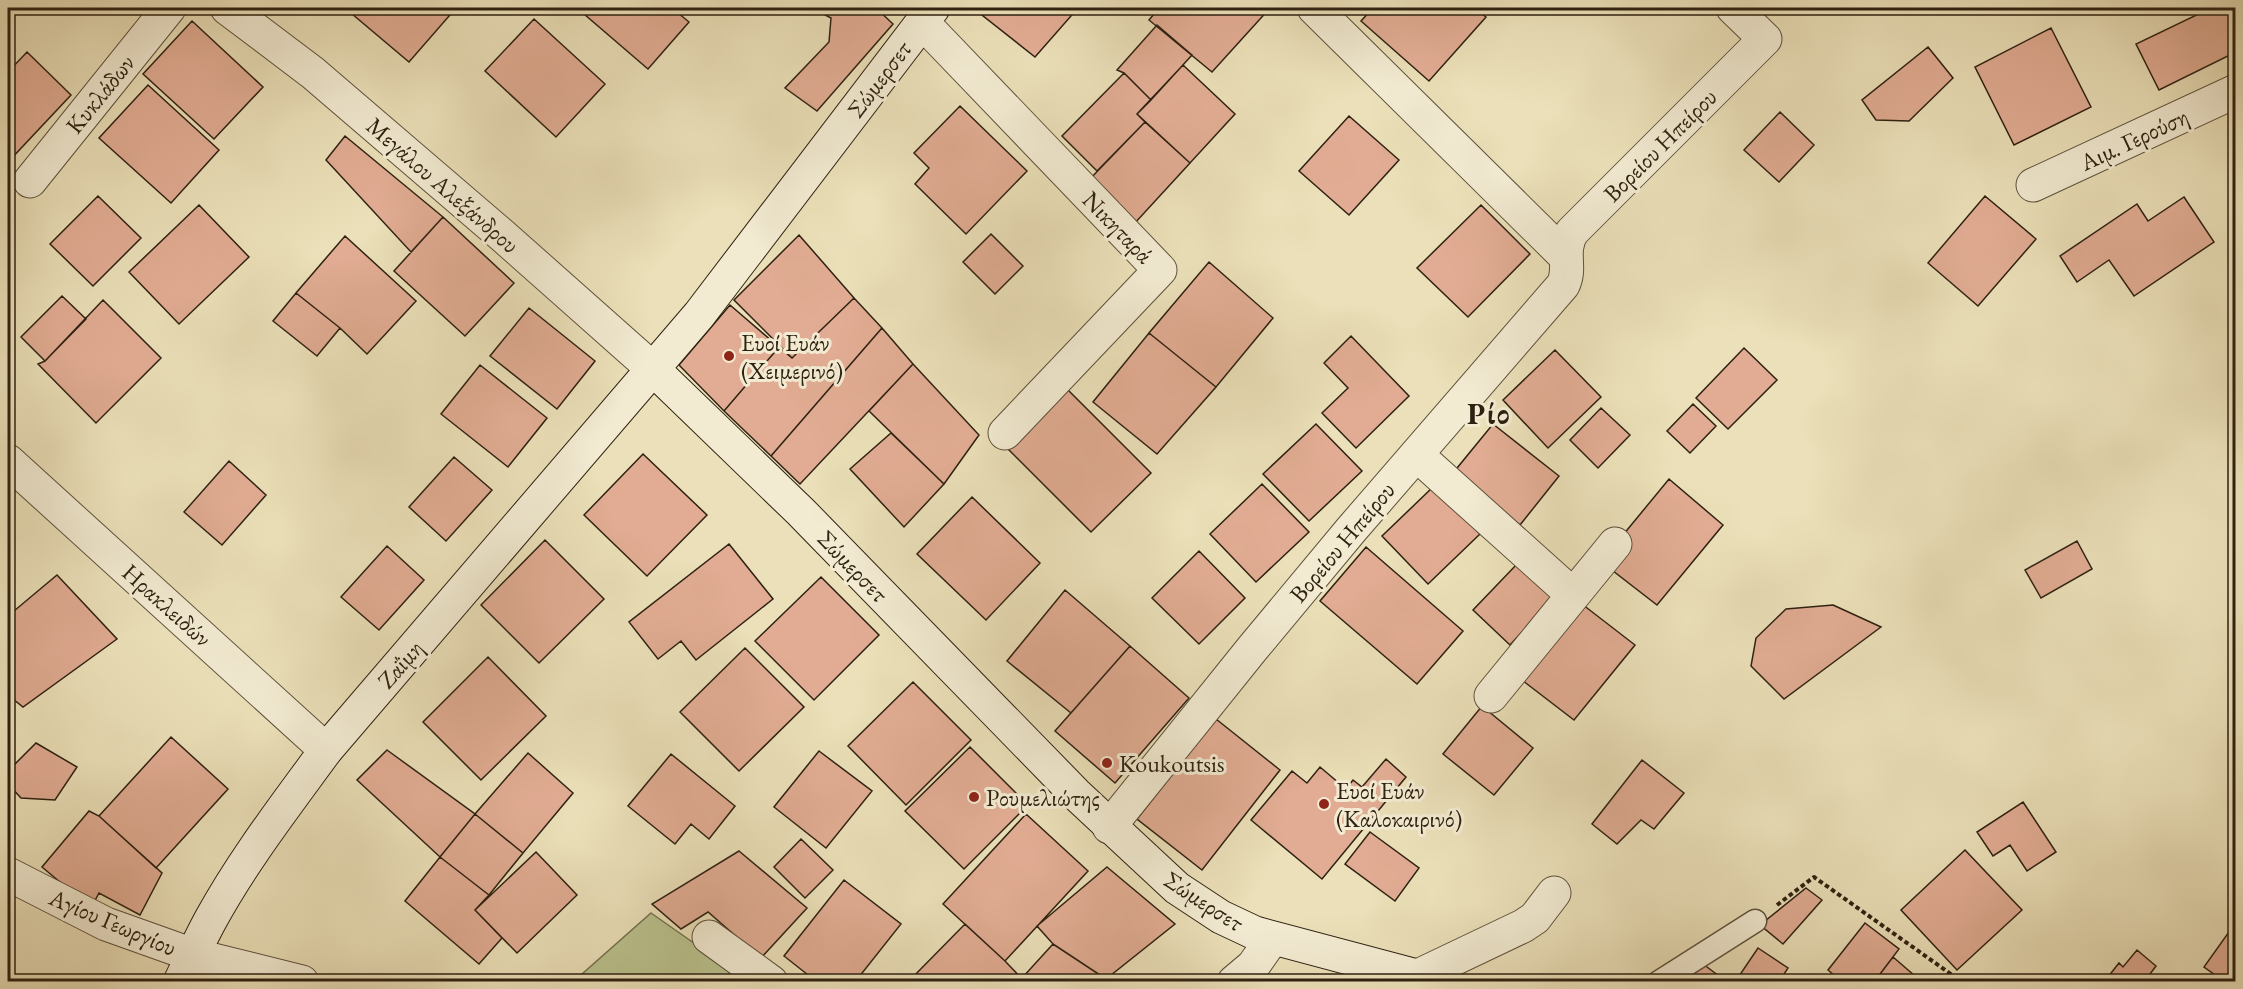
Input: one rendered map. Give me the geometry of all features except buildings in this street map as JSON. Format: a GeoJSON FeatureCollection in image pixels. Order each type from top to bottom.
{"type":"FeatureCollection","features":[{"type":"Feature","properties":{"kind":"street","name":"Κυκλάδων"},"geometry":{"type":"LineString","coordinates":[[30,181],[169,8]]}},
{"type":"Feature","properties":{"kind":"street","name":"Μεγάλου Αλεξάνδρου"},"geometry":{"type":"LineString","coordinates":[[229,8],[313,73],[654,370]]}},
{"type":"Feature","properties":{"kind":"street"},"geometry":{"type":"LineString","coordinates":[[1314,8],[1565,256]]}},
{"type":"Feature","properties":{"kind":"street","name":"Βορείου Ηπείρου"},"geometry":{"type":"LineString","coordinates":[[1109,827],[1351,530],[1563,285],[1567,272],[1565,256],[1572,232],[1765,39],[1733,8]]}},
{"type":"Feature","properties":{"kind":"street","name":"Σώμερσετ"},"geometry":{"type":"LineString","coordinates":[[927,15],[699,315],[654,370],[786,497],[1109,827],[1190,897],[1238,926],[1272,939],[1428,979]]}},
{"type":"Feature","properties":{"kind":"street","name":"Νικηταρά"},"geometry":{"type":"LineString","coordinates":[[927,15],[1160,270],[1005,433]]}},
{"type":"Feature","properties":{"kind":"street","name":"Αιμ. Γερούση"},"geometry":{"type":"LineString","coordinates":[[2033,185],[2235,91]]}},
{"type":"Feature","properties":{"kind":"street","name":"Ζαΐμη"},"geometry":{"type":"LineString","coordinates":[[193,973],[211,919],[237,875],[326,750],[654,370]]}},
{"type":"Feature","properties":{"kind":"street"},"geometry":{"type":"LineString","coordinates":[[1417,455],[1573,595]]}},
{"type":"Feature","properties":{"kind":"street","name":"Ηρακλειδών"},"geometry":{"type":"LineString","coordinates":[[8,460],[326,750]]}},
{"type":"Feature","properties":{"kind":"street"},"geometry":{"type":"LineString","coordinates":[[1491,696],[1615,544]]}},
{"type":"Feature","properties":{"kind":"street","name":"Αγίου Γεωργίου"},"geometry":{"type":"LineString","coordinates":[[8,874],[106,924],[193,973],[303,981]]}},
{"type":"Feature","properties":{"kind":"street"},"geometry":{"type":"LineString","coordinates":[[1428,979],[1535,918],[1554,893]]}},
{"type":"Feature","properties":{"kind":"street"},"geometry":{"type":"LineString","coordinates":[[709,936],[771,981]]}},
{"type":"Feature","properties":{"kind":"street"},"geometry":{"type":"LineString","coordinates":[[1234,981],[1253,966],[1272,939]]}},
{"type":"Feature","properties":{"kind":"lane"},"geometry":{"type":"LineString","coordinates":[[1659,981],[1755,921]]}},
{"type":"Feature","properties":{"kind":"path"},"geometry":{"type":"LineString","coordinates":[[1755,921],[1814,878],[1962,981]]}},
{"type":"Feature","properties":{"kind":"green space"},"geometry":{"type":"Polygon","coordinates":[[[651,913],[748,981],[573,982],[651,913]]]}},
{"type":"Feature","properties":{"kind":"place","name":"Ευοί Ευάν (Χειμερινό)"},"geometry":{"type":"Point","coordinates":[729,356]}},
{"type":"Feature","properties":{"kind":"place","name":"Koukoutsis"},"geometry":{"type":"Point","coordinates":[1107,763]}},
{"type":"Feature","properties":{"kind":"place","name":"Ρουμελιώτης"},"geometry":{"type":"Point","coordinates":[974,797]}},
{"type":"Feature","properties":{"kind":"place","name":"Ευοί Ευάν (Καλοκαιρινό)"},"geometry":{"type":"Point","coordinates":[1324,804]}},
{"type":"Feature","properties":{"kind":"district","name":"Ρίο"},"geometry":{"type":"Point","coordinates":[1489,413]}}]}
